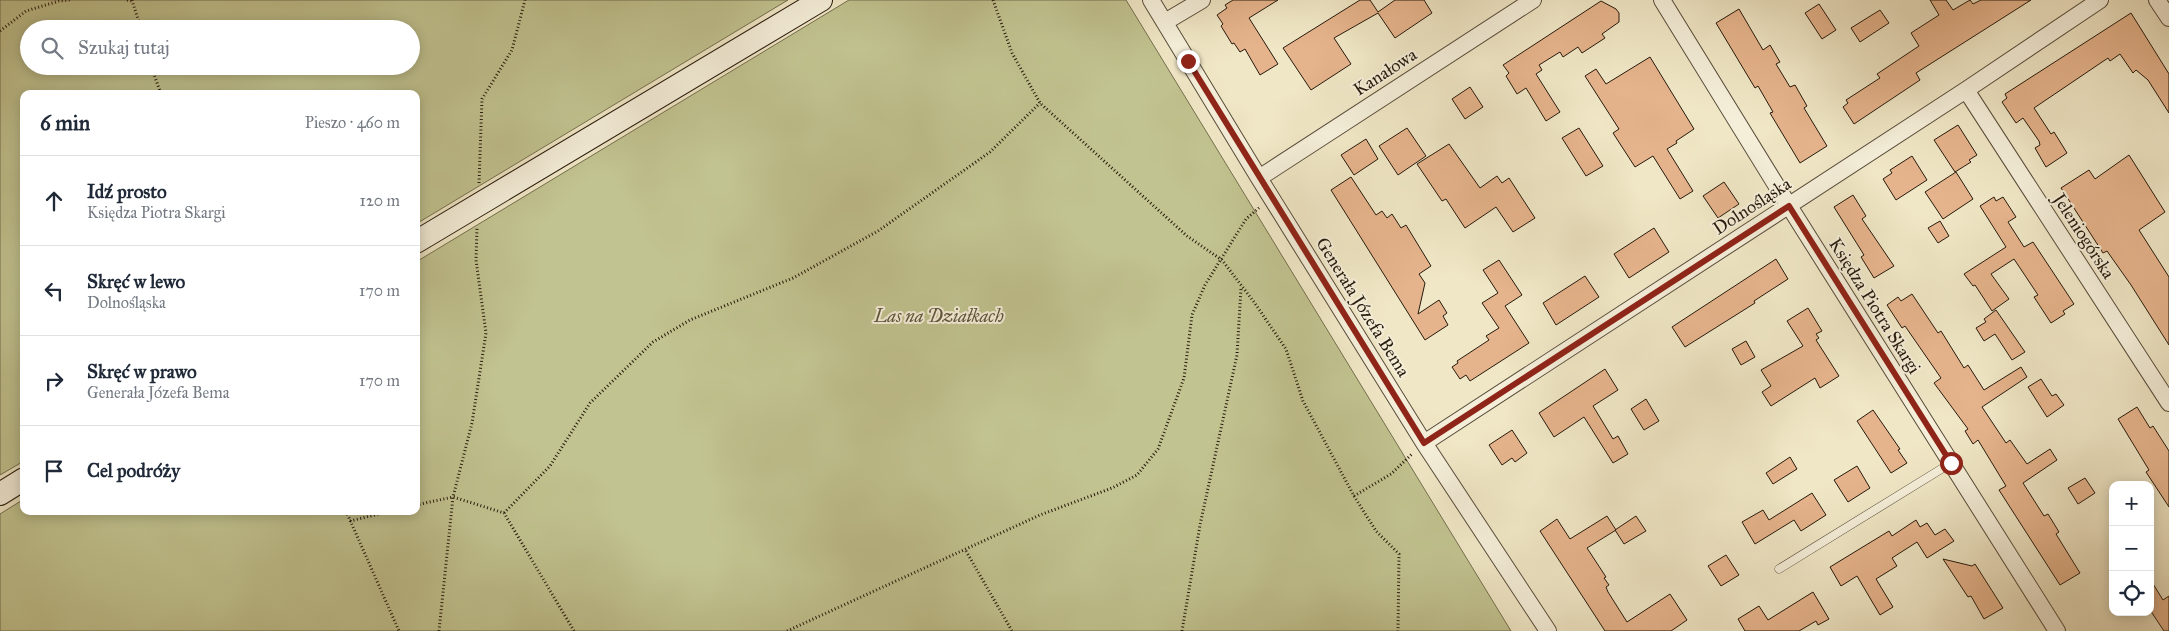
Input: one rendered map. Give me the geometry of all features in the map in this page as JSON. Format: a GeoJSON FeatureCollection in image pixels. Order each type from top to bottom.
{"type":"FeatureCollection","features":[{"type":"Feature","properties":{"kind":"main road"},"geometry":{"type":"LineString","coordinates":[[420,240],[821,0]]}},
{"type":"Feature","properties":{"kind":"main road"},"geometry":{"type":"LineString","coordinates":[[0,494],[20,482]]}},
{"type":"Feature","properties":{"kind":"street","name":"Generała Józefa Bema"},"geometry":{"type":"LineString","coordinates":[[1152,0],[1258,178],[1424,443],[1480,525],[1548,631]]}},
{"type":"Feature","properties":{"kind":"street"},"geometry":{"type":"LineString","coordinates":[[1164,22],[1202,0]]}},
{"type":"Feature","properties":{"kind":"street","name":"Kanałowa"},"geometry":{"type":"LineString","coordinates":[[1258,178],[1533,0]]}},
{"type":"Feature","properties":{"kind":"street","name":"Księdza Piotra Skargi"},"geometry":{"type":"LineString","coordinates":[[1662,0],[1789,206],[2057,631]]}},
{"type":"Feature","properties":{"kind":"street","name":"Dolnośląska"},"geometry":{"type":"LineString","coordinates":[[1424,443],[1789,206],[2100,0]]}},
{"type":"Feature","properties":{"kind":"street"},"geometry":{"type":"LineString","coordinates":[[2157,0],[2169,18]]}},
{"type":"Feature","properties":{"kind":"street","name":"Jeleniogórska"},"geometry":{"type":"LineString","coordinates":[[1966,90],[2169,403]]}},
{"type":"Feature","properties":{"kind":"lane"},"geometry":{"type":"LineString","coordinates":[[1779,569],[1951,463]]}},
{"type":"Feature","properties":{"kind":"path"},"geometry":{"type":"LineString","coordinates":[[0,31],[26,11],[59,0],[70,0]]}},
{"type":"Feature","properties":{"kind":"path"},"geometry":{"type":"LineString","coordinates":[[127,0],[132,0],[138,20]]}},
{"type":"Feature","properties":{"kind":"path"},"geometry":{"type":"LineString","coordinates":[[439,631],[453,497],[472,423],[486,334],[476,260],[482,99],[512,50],[525,0]]}},
{"type":"Feature","properties":{"kind":"path"},"geometry":{"type":"LineString","coordinates":[[992,0],[1012,53],[1040,103],[1187,236],[1222,260],[1286,349],[1303,401],[1354,496],[1376,531],[1399,554],[1398,631]]}},
{"type":"Feature","properties":{"kind":"path"},"geometry":{"type":"LineString","coordinates":[[154,75],[160,90]]}},
{"type":"Feature","properties":{"kind":"path"},"geometry":{"type":"LineString","coordinates":[[504,513],[550,466],[590,403],[653,342],[690,320],[793,278],[878,231],[990,152],[1040,103]]}},
{"type":"Feature","properties":{"kind":"path"},"geometry":{"type":"LineString","coordinates":[[787,631],[966,551],[1040,515],[1112,488],[1137,475],[1158,449],[1184,378],[1192,315],[1205,285],[1246,219],[1271,198]]}},
{"type":"Feature","properties":{"kind":"path"},"geometry":{"type":"LineString","coordinates":[[1182,631],[1200,525],[1236,355],[1241,287]]}},
{"type":"Feature","properties":{"kind":"path"},"geometry":{"type":"LineString","coordinates":[[1354,496],[1391,474],[1424,443]]}},
{"type":"Feature","properties":{"kind":"path"},"geometry":{"type":"LineString","coordinates":[[420,504],[453,497],[504,513],[574,631]]}},
{"type":"Feature","properties":{"kind":"path"},"geometry":{"type":"LineString","coordinates":[[348,515],[399,631]]}},
{"type":"Feature","properties":{"kind":"path"},"geometry":{"type":"LineString","coordinates":[[350,521],[375,515]]}},
{"type":"Feature","properties":{"kind":"path"},"geometry":{"type":"LineString","coordinates":[[966,551],[1012,631]]}},
{"type":"Feature","properties":{"kind":"green space"},"geometry":{"type":"Polygon","coordinates":[[[0,0],[788,0],[420,222],[420,90],[20,90],[20,463],[0,475],[0,0]]]}},
{"type":"Feature","properties":{"kind":"green space","name":"Las na Działkach"},"geometry":{"type":"Polygon","coordinates":[[[849,0],[1126,0],[1511,631],[0,631],[0,514],[20,502],[20,515],[420,515],[420,260],[849,0]]]}},
{"type":"Feature","properties":{"kind":"building"},"geometry":{"type":"Polygon","coordinates":[[[1233,0],[1278,0],[1249,18],[1278,64],[1260,75],[1245,49],[1240,52],[1234,43],[1232,44],[1221,26],[1223,24],[1217,15],[1227,8],[1225,5],[1233,0]]]}},
{"type":"Feature","properties":{"kind":"building"},"geometry":{"type":"Polygon","coordinates":[[[1360,0],[1370,0],[1378,12],[1395,0],[1424,0],[1432,13],[1395,38],[1378,13],[1334,38],[1351,64],[1311,90],[1283,48],[1360,0]]]}},
{"type":"Feature","properties":{"kind":"building"},"geometry":{"type":"Polygon","coordinates":[[[1930,0],[1946,0],[1953,10],[1970,0],[1973,4],[1981,0],[2031,0],[1916,73],[1920,80],[1854,124],[1843,107],[1848,103],[1846,100],[1880,78],[1877,74],[1919,46],[1911,33],[1939,15],[1930,0]]]}},
{"type":"Feature","properties":{"kind":"building"},"geometry":{"type":"Polygon","coordinates":[[[1601,1],[1616,9],[1619,13],[1619,22],[1602,34],[1605,38],[1582,53],[1578,47],[1563,57],[1560,52],[1539,65],[1542,70],[1536,74],[1560,112],[1546,121],[1526,88],[1517,94],[1506,76],[1509,73],[1503,65],[1601,1]]]}},
{"type":"Feature","properties":{"kind":"building"},"geometry":{"type":"Polygon","coordinates":[[[1819,4],[1836,30],[1822,39],[1805,13],[1819,4]]]}},
{"type":"Feature","properties":{"kind":"building"},"geometry":{"type":"Polygon","coordinates":[[[1739,9],[1763,50],[1770,45],[1780,62],[1776,64],[1790,87],[1795,85],[1807,106],[1804,108],[1827,146],[1800,163],[1770,113],[1773,112],[1758,86],[1755,88],[1716,23],[1739,9]]]}},
{"type":"Feature","properties":{"kind":"building"},"geometry":{"type":"Polygon","coordinates":[[[1880,10],[1889,23],[1860,42],[1851,28],[1880,10]]]}},
{"type":"Feature","properties":{"kind":"building"},"geometry":{"type":"Polygon","coordinates":[[[2131,13],[2169,74],[2169,113],[2148,80],[2136,70],[2133,73],[2120,54],[2110,61],[2108,58],[2034,108],[2051,134],[2054,132],[2067,153],[2046,167],[2035,148],[2040,145],[2039,141],[2023,118],[2016,123],[2002,102],[2007,98],[2005,94],[2131,13]]]}},
{"type":"Feature","properties":{"kind":"building"},"geometry":{"type":"Polygon","coordinates":[[[1650,57],[1694,129],[1667,149],[1693,191],[1680,199],[1653,156],[1635,167],[1613,133],[1619,129],[1585,76],[1596,69],[1606,84],[1650,57]]]}},
{"type":"Feature","properties":{"kind":"building"},"geometry":{"type":"Polygon","coordinates":[[[1470,87],[1483,107],[1465,119],[1452,99],[1470,87]]]}},
{"type":"Feature","properties":{"kind":"building"},"geometry":{"type":"Polygon","coordinates":[[[1958,125],[1977,155],[1969,160],[1971,162],[1955,172],[1934,140],[1958,125]]]}},
{"type":"Feature","properties":{"kind":"building"},"geometry":{"type":"Polygon","coordinates":[[[1407,128],[1426,156],[1398,175],[1379,146],[1407,128]]]}},
{"type":"Feature","properties":{"kind":"building"},"geometry":{"type":"Polygon","coordinates":[[[1579,128],[1603,166],[1586,176],[1562,138],[1579,128]]]}},
{"type":"Feature","properties":{"kind":"building"},"geometry":{"type":"Polygon","coordinates":[[[1366,139],[1378,159],[1354,175],[1341,155],[1366,139]]]}},
{"type":"Feature","properties":{"kind":"building"},"geometry":{"type":"Polygon","coordinates":[[[1449,144],[1480,188],[1497,176],[1502,183],[1509,178],[1535,218],[1513,232],[1496,207],[1465,228],[1446,199],[1442,201],[1417,164],[1449,144]]]}},
{"type":"Feature","properties":{"kind":"building"},"geometry":{"type":"Polygon","coordinates":[[[2129,155],[2165,212],[2139,230],[2169,277],[2169,345],[2131,285],[2107,251],[2103,253],[2061,188],[2089,170],[2095,179],[2129,155]]]}},
{"type":"Feature","properties":{"kind":"building"},"geometry":{"type":"Polygon","coordinates":[[[1912,156],[1927,180],[1896,200],[1883,179],[1892,173],[1890,170],[1912,156]]]}},
{"type":"Feature","properties":{"kind":"building"},"geometry":{"type":"Polygon","coordinates":[[[1956,172],[1973,199],[1943,219],[1925,192],[1956,172]]]}},
{"type":"Feature","properties":{"kind":"building"},"geometry":{"type":"Polygon","coordinates":[[[1351,177],[1376,215],[1382,211],[1387,218],[1392,214],[1401,228],[1406,225],[1431,266],[1419,274],[1425,283],[1418,314],[1439,300],[1447,313],[1443,316],[1448,325],[1425,340],[1331,190],[1351,177]]]}},
{"type":"Feature","properties":{"kind":"building"},"geometry":{"type":"Polygon","coordinates":[[[1724,182],[1739,204],[1718,218],[1703,196],[1724,182]]]}},
{"type":"Feature","properties":{"kind":"building"},"geometry":{"type":"Polygon","coordinates":[[[1853,195],[1866,216],[1862,219],[1894,266],[1874,278],[1861,257],[1864,255],[1834,207],[1853,195]]]}},
{"type":"Feature","properties":{"kind":"building"},"geometry":{"type":"Polygon","coordinates":[[[1994,197],[1996,201],[2003,197],[2016,217],[2008,222],[2024,247],[2033,242],[2074,304],[2063,311],[2065,314],[2051,323],[2034,297],[2038,295],[2014,259],[1991,274],[2009,299],[1992,311],[1975,285],[1973,286],[1964,274],[2006,247],[1980,206],[1994,197]]]}},
{"type":"Feature","properties":{"kind":"building"},"geometry":{"type":"Polygon","coordinates":[[[1940,221],[1949,236],[1938,243],[1928,228],[1940,221]]]}},
{"type":"Feature","properties":{"kind":"building"},"geometry":{"type":"Polygon","coordinates":[[[1654,228],[1669,252],[1629,278],[1614,254],[1654,228]]]}},
{"type":"Feature","properties":{"kind":"building"},"geometry":{"type":"Polygon","coordinates":[[[1776,259],[1788,279],[1754,301],[1755,303],[1685,347],[1672,327],[1776,259]]]}},
{"type":"Feature","properties":{"kind":"building"},"geometry":{"type":"Polygon","coordinates":[[[1499,260],[1522,295],[1505,306],[1529,343],[1470,381],[1466,375],[1460,379],[1452,367],[1458,363],[1457,361],[1489,340],[1486,336],[1499,328],[1482,303],[1498,293],[1483,270],[1499,260]]]}},
{"type":"Feature","properties":{"kind":"building"},"geometry":{"type":"Polygon","coordinates":[[[1585,276],[1599,297],[1556,325],[1543,303],[1585,276]]]}},
{"type":"Feature","properties":{"kind":"building"},"geometry":{"type":"Polygon","coordinates":[[[1912,294],[1938,333],[1941,331],[1964,368],[1968,365],[1984,390],[2021,367],[2027,377],[1982,407],[2006,443],[2010,440],[2027,464],[2050,449],[2057,460],[2023,483],[2044,516],[2048,514],[2059,532],[2056,534],[2080,573],[2060,585],[1999,490],[2006,486],[1978,440],[1973,444],[1965,431],[1968,429],[1934,383],[1941,378],[1905,326],[1902,328],[1887,305],[1898,297],[1901,301],[1912,294]]]}},
{"type":"Feature","properties":{"kind":"building"},"geometry":{"type":"Polygon","coordinates":[[[1808,308],[1822,331],[1816,334],[1819,338],[1816,340],[1839,376],[1820,388],[1815,378],[1771,406],[1762,392],[1771,386],[1761,370],[1803,346],[1787,321],[1808,308]]]}},
{"type":"Feature","properties":{"kind":"building"},"geometry":{"type":"Polygon","coordinates":[[[1996,310],[2025,352],[2012,360],[1995,334],[1984,341],[1976,328],[1986,322],[1984,319],[1996,310]]]}},
{"type":"Feature","properties":{"kind":"building"},"geometry":{"type":"Polygon","coordinates":[[[1746,341],[1755,357],[1741,365],[1732,349],[1746,341]]]}},
{"type":"Feature","properties":{"kind":"building"},"geometry":{"type":"Polygon","coordinates":[[[1605,369],[1618,390],[1593,406],[1613,439],[1618,436],[1628,454],[1613,463],[1584,417],[1554,437],[1539,413],[1605,369]]]}},
{"type":"Feature","properties":{"kind":"building"},"geometry":{"type":"Polygon","coordinates":[[[2041,379],[2052,396],[2056,394],[2064,405],[2047,417],[2028,387],[2041,379]]]}},
{"type":"Feature","properties":{"kind":"building"},"geometry":{"type":"Polygon","coordinates":[[[1646,399],[1659,421],[1644,430],[1631,409],[1646,399]]]}},
{"type":"Feature","properties":{"kind":"building"},"geometry":{"type":"Polygon","coordinates":[[[2137,407],[2150,428],[2153,426],[2169,451],[2169,507],[2154,484],[2154,481],[2152,481],[2146,472],[2149,470],[2118,419],[2137,407]]]}},
{"type":"Feature","properties":{"kind":"building"},"geometry":{"type":"Polygon","coordinates":[[[1873,410],[1900,449],[1898,450],[1907,463],[1891,473],[1857,421],[1873,410]]]}},
{"type":"Feature","properties":{"kind":"building"},"geometry":{"type":"Polygon","coordinates":[[[1512,430],[1527,453],[1515,462],[1512,458],[1502,465],[1489,445],[1512,430]]]}},
{"type":"Feature","properties":{"kind":"building"},"geometry":{"type":"Polygon","coordinates":[[[1790,457],[1797,469],[1773,484],[1766,473],[1790,457]]]}},
{"type":"Feature","properties":{"kind":"building"},"geometry":{"type":"Polygon","coordinates":[[[1857,466],[1870,488],[1848,502],[1834,480],[1857,466]]]}},
{"type":"Feature","properties":{"kind":"building"},"geometry":{"type":"Polygon","coordinates":[[[2085,478],[2095,493],[2078,504],[2068,488],[2085,478]]]}},
{"type":"Feature","properties":{"kind":"building"},"geometry":{"type":"Polygon","coordinates":[[[1812,493],[1826,515],[1801,531],[1794,520],[1755,544],[1742,522],[1763,510],[1769,520],[1812,493]]]}},
{"type":"Feature","properties":{"kind":"building"},"geometry":{"type":"Polygon","coordinates":[[[1607,516],[1616,530],[1587,548],[1606,577],[1604,578],[1609,585],[1606,587],[1608,592],[1627,622],[1670,594],[1687,620],[1671,631],[1605,631],[1540,531],[1557,519],[1570,539],[1607,516]]]}},
{"type":"Feature","properties":{"kind":"building"},"geometry":{"type":"Polygon","coordinates":[[[1636,516],[1646,531],[1624,544],[1615,530],[1636,516]]]}},
{"type":"Feature","properties":{"kind":"building"},"geometry":{"type":"Polygon","coordinates":[[[1916,520],[1920,527],[1927,523],[1935,535],[1945,529],[1954,541],[1927,558],[1917,542],[1892,558],[1897,566],[1876,579],[1893,607],[1880,615],[1857,576],[1841,586],[1830,567],[1889,531],[1892,536],[1916,520]]]}},
{"type":"Feature","properties":{"kind":"building"},"geometry":{"type":"Polygon","coordinates":[[[1726,555],[1739,575],[1721,586],[1708,566],[1726,555]]]}},
{"type":"Feature","properties":{"kind":"building"},"geometry":{"type":"Polygon","coordinates":[[[1943,559],[1972,566],[1975,564],[2003,608],[1984,619],[1971,596],[1968,597],[1943,559]]]}},
{"type":"Feature","properties":{"kind":"building"},"geometry":{"type":"Polygon","coordinates":[[[2154,585],[2163,600],[2169,596],[2169,631],[2164,631],[2154,616],[2154,585]]]}},
{"type":"Feature","properties":{"kind":"building"},"geometry":{"type":"Polygon","coordinates":[[[1813,592],[1829,619],[1818,625],[1816,621],[1799,631],[1745,631],[1738,619],[1759,606],[1768,620],[1813,592]]]}},
{"type":"Feature","properties":{"kind":"route"},"geometry":{"type":"LineString","coordinates":[[1188,61],[1258,178],[1424,443],[1789,206],[1951,463]]}}]}
